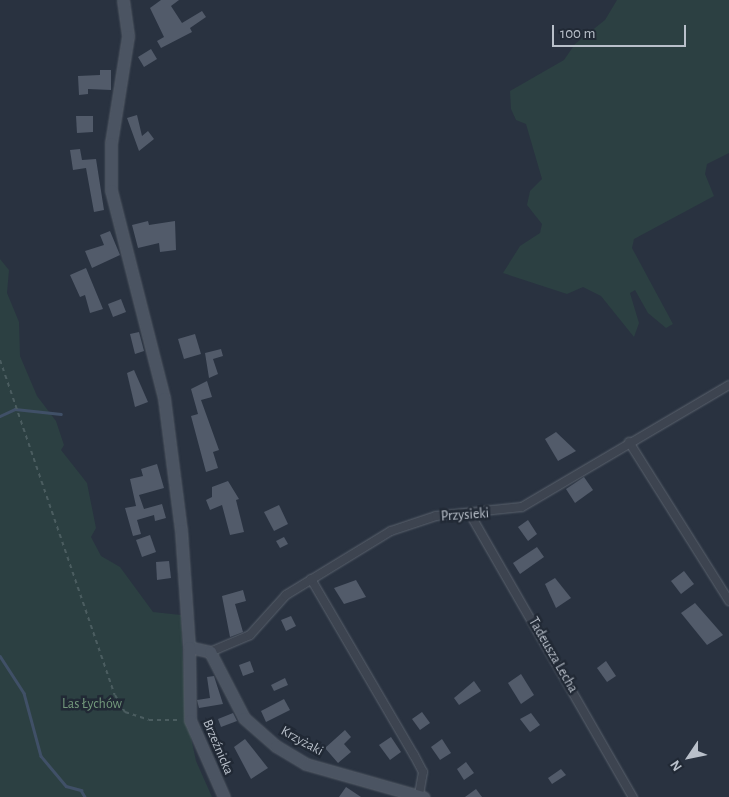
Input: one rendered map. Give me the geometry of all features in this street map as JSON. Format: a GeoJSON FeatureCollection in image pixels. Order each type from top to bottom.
{"type":"FeatureCollection","features":[{"type":"Feature","properties":{"kind":"street","name":"Brzeźnicka"},"geometry":{"type":"LineString","coordinates":[[123,0],[128,36],[111,143],[111,190],[164,398],[184,557],[189,647],[190,720],[224,797]]}},
{"type":"Feature","properties":{"kind":"street","name":"Przysieki"},"geometry":{"type":"LineString","coordinates":[[210,652],[250,635],[286,595],[391,531],[436,516],[470,514],[522,507],[629,442],[729,385]]}},
{"type":"Feature","properties":{"kind":"street"},"geometry":{"type":"LineString","coordinates":[[629,442],[729,601]]}},
{"type":"Feature","properties":{"kind":"street","name":"Tadeusza Lecha"},"geometry":{"type":"LineString","coordinates":[[470,514],[634,797]]}},
{"type":"Feature","properties":{"kind":"street"},"geometry":{"type":"LineString","coordinates":[[312,579],[423,772],[421,796]]}},
{"type":"Feature","properties":{"kind":"street"},"geometry":{"type":"LineString","coordinates":[[189,647],[210,652]]}},
{"type":"Feature","properties":{"kind":"street","name":"Krzyżaki"},"geometry":{"type":"LineString","coordinates":[[210,652],[244,718],[276,746],[306,764],[421,796]]}},
{"type":"Feature","properties":{"kind":"path"},"geometry":{"type":"LineString","coordinates":[[0,360],[115,695],[126,712],[149,720],[190,720]]}},
{"type":"Feature","properties":{"kind":"green space"},"geometry":{"type":"Polygon","coordinates":[[[617,0],[729,0],[729,153],[707,164],[705,174],[714,196],[634,239],[632,248],[673,324],[666,328],[648,313],[635,290],[630,293],[639,323],[634,337],[601,296],[583,287],[567,294],[503,273],[520,246],[540,233],[542,224],[527,205],[530,191],[542,179],[526,124],[516,120],[511,109],[510,91],[564,60],[575,44],[605,20],[617,0]]]}},
{"type":"Feature","properties":{"kind":"green space","name":"Las Łychów"},"geometry":{"type":"Polygon","coordinates":[[[0,259],[9,270],[7,293],[19,322],[20,356],[37,396],[56,421],[64,445],[61,450],[87,483],[96,528],[91,537],[101,556],[120,567],[153,612],[181,615],[185,709],[196,761],[212,797],[0,797],[0,259]]]}},
{"type":"Feature","properties":{"kind":"building"},"geometry":{"type":"Polygon","coordinates":[[[161,0],[179,0],[171,6],[182,23],[202,11],[206,17],[190,28],[192,32],[161,48],[157,41],[164,37],[150,8],[161,0]]]}},
{"type":"Feature","properties":{"kind":"building"},"geometry":{"type":"Polygon","coordinates":[[[151,49],[157,59],[144,67],[138,57],[151,49]]]}},
{"type":"Feature","properties":{"kind":"building"},"geometry":{"type":"Polygon","coordinates":[[[100,70],[111,70],[111,90],[88,89],[88,94],[79,95],[78,76],[100,75],[100,70]]]}},
{"type":"Feature","properties":{"kind":"building"},"geometry":{"type":"Polygon","coordinates":[[[137,115],[142,136],[148,131],[154,139],[139,151],[127,118],[137,115]]]}},
{"type":"Feature","properties":{"kind":"building"},"geometry":{"type":"Polygon","coordinates":[[[76,116],[93,116],[93,132],[77,133],[76,116]]]}},
{"type":"Feature","properties":{"kind":"building"},"geometry":{"type":"Polygon","coordinates":[[[80,149],[82,160],[96,159],[104,210],[94,212],[86,168],[73,170],[70,150],[80,149]]]}},
{"type":"Feature","properties":{"kind":"building"},"geometry":{"type":"Polygon","coordinates":[[[148,221],[149,225],[175,221],[176,250],[160,252],[159,243],[138,248],[132,225],[148,221]]]}},
{"type":"Feature","properties":{"kind":"building"},"geometry":{"type":"Polygon","coordinates":[[[110,231],[120,255],[92,268],[85,251],[104,245],[100,235],[110,231]]]}},
{"type":"Feature","properties":{"kind":"building"},"geometry":{"type":"Polygon","coordinates":[[[86,268],[103,309],[90,313],[85,295],[80,297],[70,275],[86,268]]]}},
{"type":"Feature","properties":{"kind":"building"},"geometry":{"type":"Polygon","coordinates":[[[121,299],[126,312],[113,317],[108,304],[121,299]]]}},
{"type":"Feature","properties":{"kind":"building"},"geometry":{"type":"Polygon","coordinates":[[[139,332],[144,351],[135,354],[130,334],[139,332]]]}},
{"type":"Feature","properties":{"kind":"building"},"geometry":{"type":"Polygon","coordinates":[[[195,334],[201,354],[184,359],[178,339],[195,334]]]}},
{"type":"Feature","properties":{"kind":"building"},"geometry":{"type":"Polygon","coordinates":[[[221,349],[223,356],[213,359],[218,374],[209,378],[205,353],[221,349]]]}},
{"type":"Feature","properties":{"kind":"building"},"geometry":{"type":"Polygon","coordinates":[[[134,370],[148,402],[135,407],[127,373],[134,370]]]}},
{"type":"Feature","properties":{"kind":"building"},"geometry":{"type":"Polygon","coordinates":[[[207,381],[212,397],[201,400],[219,450],[213,452],[218,468],[206,472],[191,416],[198,414],[191,389],[207,381]]]}},
{"type":"Feature","properties":{"kind":"building"},"geometry":{"type":"Polygon","coordinates":[[[556,432],[576,451],[558,461],[545,439],[556,432]]]}},
{"type":"Feature","properties":{"kind":"building"},"geometry":{"type":"Polygon","coordinates":[[[157,464],[164,488],[139,495],[144,509],[162,504],[166,518],[155,521],[154,515],[137,520],[141,534],[133,536],[125,508],[136,506],[130,479],[143,476],[141,469],[157,464]]]}},
{"type":"Feature","properties":{"kind":"building"},"geometry":{"type":"Polygon","coordinates":[[[584,477],[593,490],[575,503],[566,489],[584,477]]]}},
{"type":"Feature","properties":{"kind":"building"},"geometry":{"type":"Polygon","coordinates":[[[228,481],[239,499],[236,500],[244,532],[230,535],[222,505],[210,510],[206,500],[212,497],[212,487],[228,481]]]}},
{"type":"Feature","properties":{"kind":"building"},"geometry":{"type":"Polygon","coordinates":[[[279,505],[288,524],[274,531],[264,512],[279,505]]]}},
{"type":"Feature","properties":{"kind":"building"},"geometry":{"type":"Polygon","coordinates":[[[528,520],[537,534],[528,541],[518,527],[528,520]]]}},
{"type":"Feature","properties":{"kind":"building"},"geometry":{"type":"Polygon","coordinates":[[[150,535],[156,552],[142,557],[136,540],[150,535]]]}},
{"type":"Feature","properties":{"kind":"building"},"geometry":{"type":"Polygon","coordinates":[[[284,537],[288,544],[280,548],[276,541],[284,537]]]}},
{"type":"Feature","properties":{"kind":"building"},"geometry":{"type":"Polygon","coordinates":[[[537,547],[544,557],[520,574],[513,563],[537,547]]]}},
{"type":"Feature","properties":{"kind":"building"},"geometry":{"type":"Polygon","coordinates":[[[169,561],[171,578],[157,580],[156,562],[169,561]]]}},
{"type":"Feature","properties":{"kind":"building"},"geometry":{"type":"Polygon","coordinates":[[[684,571],[694,584],[681,594],[671,581],[684,571]]]}},
{"type":"Feature","properties":{"kind":"building"},"geometry":{"type":"Polygon","coordinates":[[[555,578],[571,598],[556,608],[545,584],[555,578]]]}},
{"type":"Feature","properties":{"kind":"building"},"geometry":{"type":"Polygon","coordinates":[[[356,580],[366,597],[344,604],[334,588],[356,580]]]}},
{"type":"Feature","properties":{"kind":"building"},"geometry":{"type":"Polygon","coordinates":[[[243,590],[246,601],[235,604],[243,632],[230,637],[222,596],[243,590]]]}},
{"type":"Feature","properties":{"kind":"building"},"geometry":{"type":"Polygon","coordinates":[[[695,603],[723,635],[707,645],[681,613],[695,603]]]}},
{"type":"Feature","properties":{"kind":"building"},"geometry":{"type":"Polygon","coordinates":[[[291,616],[296,626],[286,631],[281,620],[291,616]]]}},
{"type":"Feature","properties":{"kind":"building"},"geometry":{"type":"Polygon","coordinates":[[[250,661],[254,672],[243,676],[239,665],[250,661]]]}},
{"type":"Feature","properties":{"kind":"building"},"geometry":{"type":"Polygon","coordinates":[[[606,661],[616,676],[607,682],[597,668],[606,661]]]}},
{"type":"Feature","properties":{"kind":"building"},"geometry":{"type":"Polygon","coordinates":[[[521,674],[534,695],[521,704],[508,683],[521,674]]]}},
{"type":"Feature","properties":{"kind":"building"},"geometry":{"type":"Polygon","coordinates":[[[214,676],[223,704],[199,708],[197,700],[210,698],[207,677],[214,676]]]}},
{"type":"Feature","properties":{"kind":"building"},"geometry":{"type":"Polygon","coordinates":[[[285,678],[288,685],[274,691],[271,685],[285,678]]]}},
{"type":"Feature","properties":{"kind":"building"},"geometry":{"type":"Polygon","coordinates":[[[474,681],[481,691],[459,705],[454,698],[474,681]]]}},
{"type":"Feature","properties":{"kind":"building"},"geometry":{"type":"Polygon","coordinates":[[[284,699],[290,710],[266,722],[261,711],[284,699]]]}},
{"type":"Feature","properties":{"kind":"building"},"geometry":{"type":"Polygon","coordinates":[[[422,712],[430,723],[420,730],[412,719],[422,712]]]}},
{"type":"Feature","properties":{"kind":"building"},"geometry":{"type":"Polygon","coordinates":[[[233,713],[237,721],[221,727],[218,719],[233,713]]]}},
{"type":"Feature","properties":{"kind":"building"},"geometry":{"type":"Polygon","coordinates":[[[531,713],[540,725],[530,732],[520,719],[531,713]]]}},
{"type":"Feature","properties":{"kind":"building"},"geometry":{"type":"Polygon","coordinates":[[[345,730],[351,737],[344,744],[351,752],[338,763],[325,748],[345,730]]]}},
{"type":"Feature","properties":{"kind":"building"},"geometry":{"type":"Polygon","coordinates":[[[391,737],[401,752],[390,760],[379,745],[391,737]]]}},
{"type":"Feature","properties":{"kind":"building"},"geometry":{"type":"Polygon","coordinates":[[[245,739],[268,768],[251,779],[234,747],[245,739]]]}},
{"type":"Feature","properties":{"kind":"building"},"geometry":{"type":"Polygon","coordinates":[[[442,739],[451,753],[440,760],[431,747],[442,739]]]}},
{"type":"Feature","properties":{"kind":"building"},"geometry":{"type":"Polygon","coordinates":[[[466,762],[474,773],[464,780],[457,769],[466,762]]]}},
{"type":"Feature","properties":{"kind":"building"},"geometry":{"type":"Polygon","coordinates":[[[561,769],[566,775],[552,784],[548,778],[561,769]]]}},
{"type":"Feature","properties":{"kind":"building"},"geometry":{"type":"Polygon","coordinates":[[[346,787],[361,797],[339,797],[346,787]]]}},
{"type":"Feature","properties":{"kind":"building"},"geometry":{"type":"Polygon","coordinates":[[[476,789],[482,797],[465,797],[476,789]]]}},
{"type":"Feature","properties":{"kind":"waterway"},"geometry":{"type":"LineString","coordinates":[[0,416],[15,409],[61,414]]}},
{"type":"Feature","properties":{"kind":"waterway"},"geometry":{"type":"LineString","coordinates":[[0,656],[24,693],[41,756],[66,786],[81,790],[85,797]]}}]}
